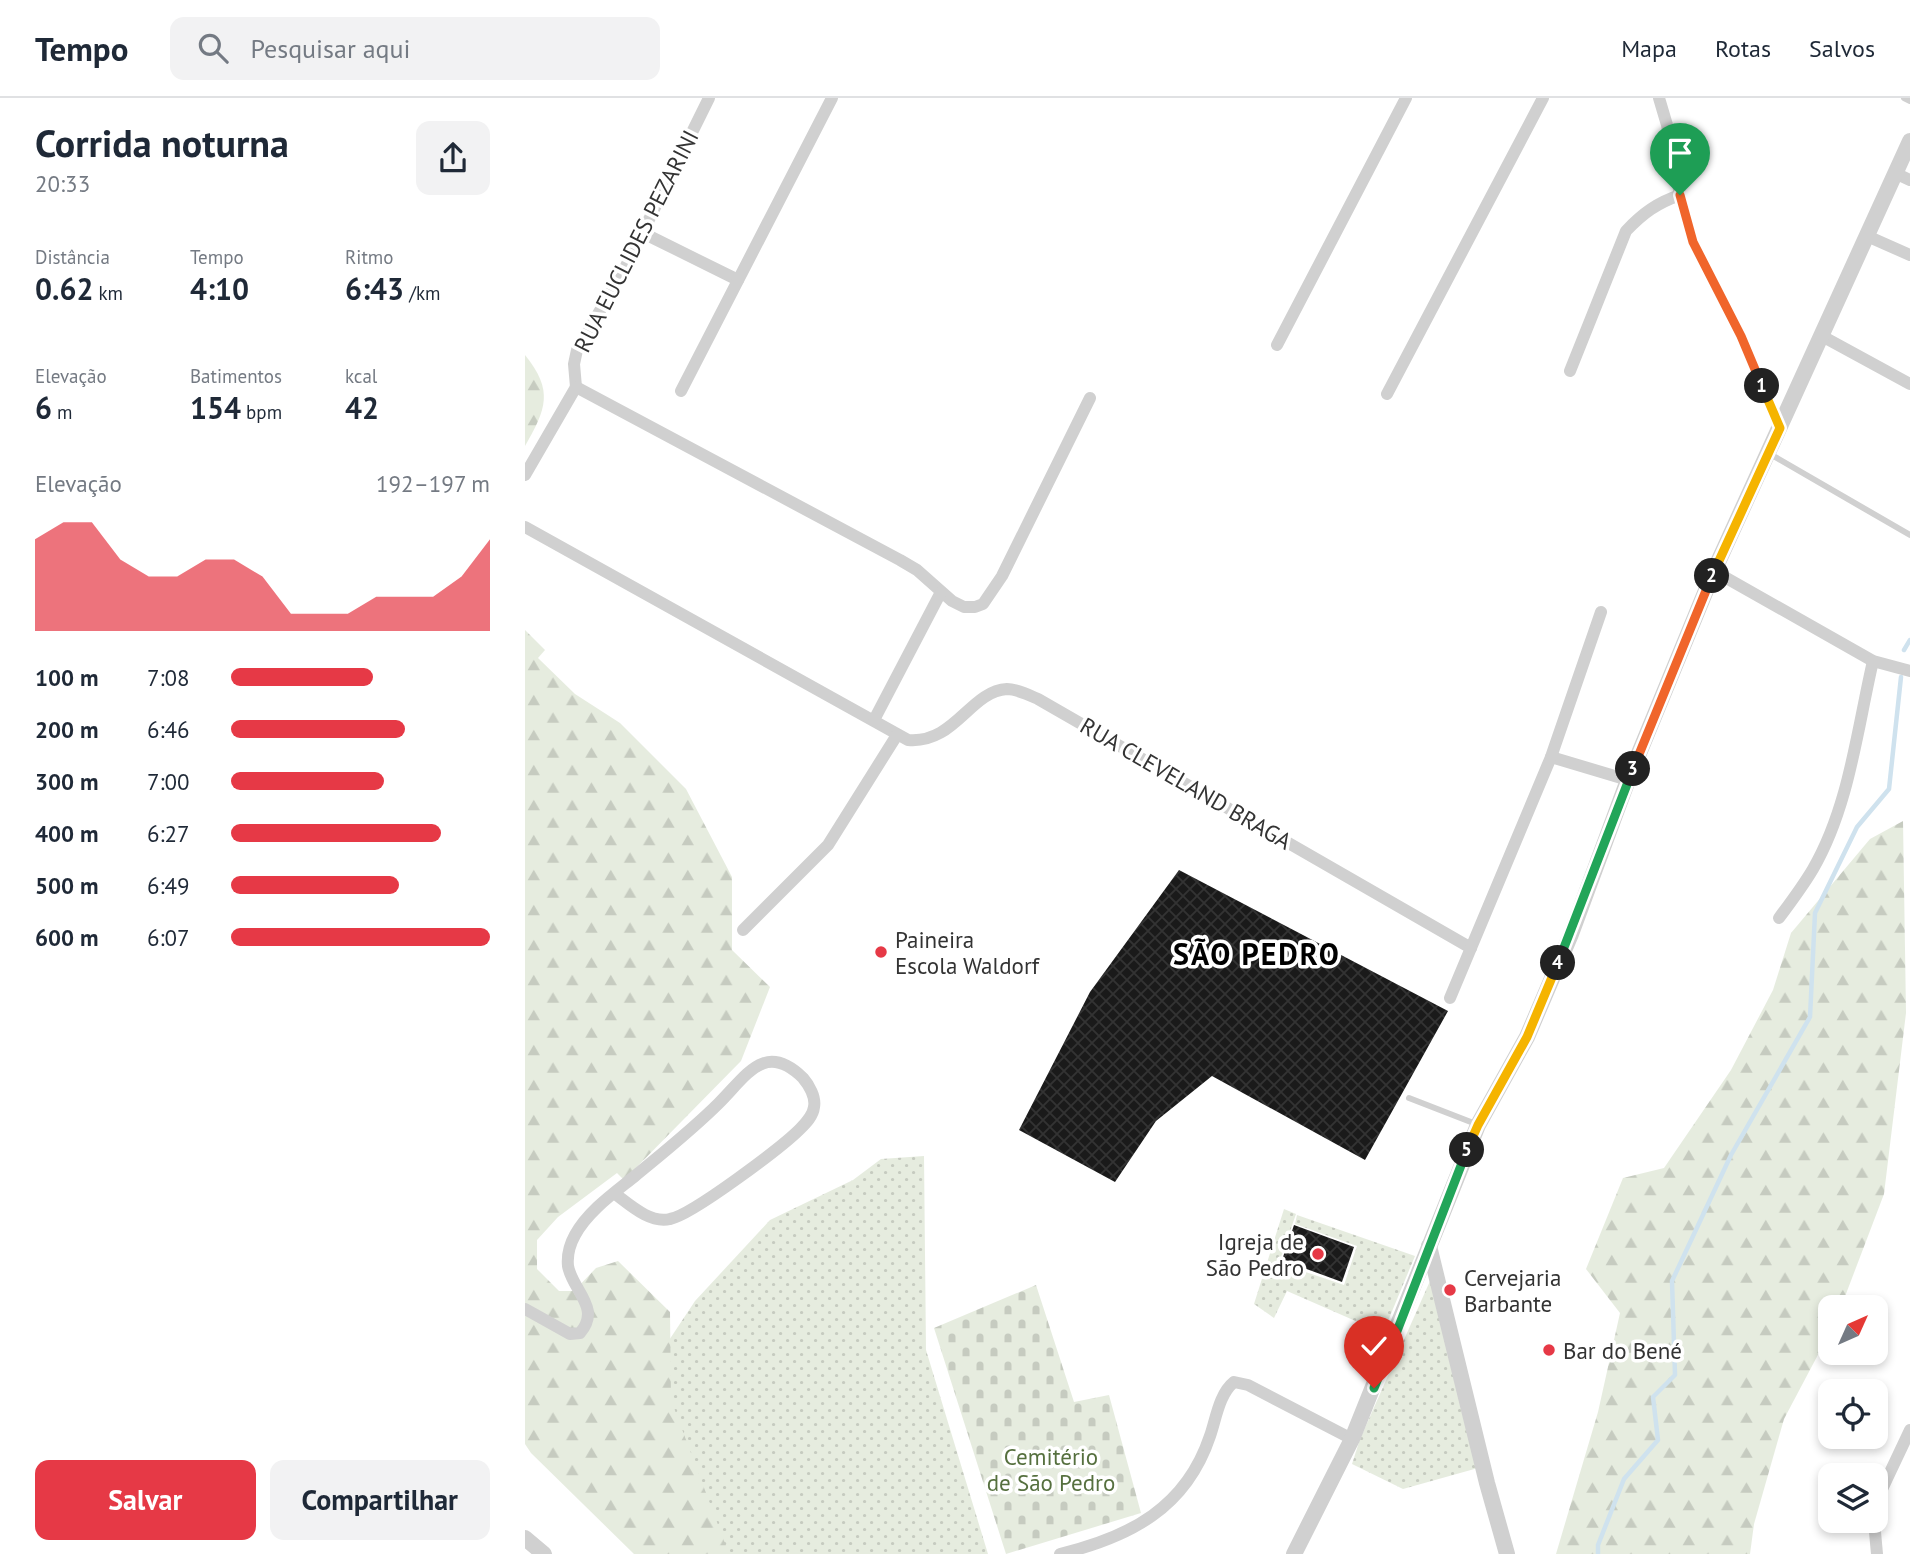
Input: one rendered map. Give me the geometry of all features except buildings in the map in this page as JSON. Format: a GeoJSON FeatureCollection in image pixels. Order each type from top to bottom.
{"type":"FeatureCollection","features":[{"type":"Feature","properties":{"kind":"street","name":"RUA EUCLIDES PEZARINI"},"geometry":{"type":"LineString","coordinates":[[576,387],[574,364],[577,350],[643,233],[709,98]]}},
{"type":"Feature","properties":{"kind":"street"},"geometry":{"type":"LineString","coordinates":[[681,391],[832,98]]}},
{"type":"Feature","properties":{"kind":"street"},"geometry":{"type":"LineString","coordinates":[[1277,345],[1406,98]]}},
{"type":"Feature","properties":{"kind":"street"},"geometry":{"type":"LineString","coordinates":[[1387,394],[1543,98]]}},
{"type":"Feature","properties":{"kind":"street"},"geometry":{"type":"LineString","coordinates":[[1659,98],[1693,242],[1741,336],[1780,428]]}},
{"type":"Feature","properties":{"kind":"street"},"geometry":{"type":"LineString","coordinates":[[1294,1554],[1352,1439],[1478,1125],[1527,1037],[1571,934],[1628,780],[1714,571],[1867,236],[1903,176],[1910,141]]}},
{"type":"Feature","properties":{"kind":"street"},"geometry":{"type":"LineString","coordinates":[[1570,371],[1626,230],[1641,214],[1659,202],[1680,195]]}},
{"type":"Feature","properties":{"kind":"street"},"geometry":{"type":"LineString","coordinates":[[643,233],[739,281]]}},
{"type":"Feature","properties":{"kind":"street"},"geometry":{"type":"LineString","coordinates":[[1867,236],[1910,255]]}},
{"type":"Feature","properties":{"kind":"street"},"geometry":{"type":"LineString","coordinates":[[1820,335],[1910,384]]}},
{"type":"Feature","properties":{"kind":"street"},"geometry":{"type":"LineString","coordinates":[[525,475],[576,387],[900,560],[917,570],[952,601],[964,607],[975,607],[983,604],[992,593],[1090,398]]}},
{"type":"Feature","properties":{"kind":"street"},"geometry":{"type":"LineString","coordinates":[[525,527],[897,735],[828,845],[743,930]]}},
{"type":"Feature","properties":{"kind":"street"},"geometry":{"type":"LineString","coordinates":[[1714,571],[1873,662],[1910,671]]}},
{"type":"Feature","properties":{"kind":"street"},"geometry":{"type":"LineString","coordinates":[[874,720],[941,592]]}},
{"type":"Feature","properties":{"kind":"street"},"geometry":{"type":"LineString","coordinates":[[1450,998],[1551,757],[1601,612]]}},
{"type":"Feature","properties":{"kind":"street"},"geometry":{"type":"LineString","coordinates":[[1779,918],[1814,867],[1833,823],[1842,797],[1873,662]]}},
{"type":"Feature","properties":{"kind":"street","name":"RUA CLEVELAND BRAGA"},"geometry":{"type":"LineString","coordinates":[[897,735],[908,740],[922,741],[950,728],[991,694],[1007,689],[1022,692],[1069,716],[1471,948]]}},
{"type":"Feature","properties":{"kind":"street"},"geometry":{"type":"LineString","coordinates":[[1551,757],[1628,780]]}},
{"type":"Feature","properties":{"kind":"street"},"geometry":{"type":"LineString","coordinates":[[525,1309],[570,1334],[577,1335],[584,1329],[589,1316],[587,1305],[568,1266],[569,1250],[575,1235],[586,1220],[614,1193],[700,1121],[757,1066],[774,1060],[785,1064],[807,1083],[815,1106],[811,1117],[801,1129],[683,1214],[670,1220],[660,1220],[643,1213],[614,1193]]}},
{"type":"Feature","properties":{"kind":"street"},"geometry":{"type":"LineString","coordinates":[[1429,1246],[1507,1554]]}},
{"type":"Feature","properties":{"kind":"street"},"geometry":{"type":"LineString","coordinates":[[1060,1554],[1097,1545],[1125,1534],[1174,1498],[1201,1460],[1224,1393],[1234,1382],[1248,1385],[1352,1439]]}},
{"type":"Feature","properties":{"kind":"street"},"geometry":{"type":"LineString","coordinates":[[1888,1477],[1910,1430]]}},
{"type":"Feature","properties":{"kind":"street"},"geometry":{"type":"LineString","coordinates":[[1875,1533],[1877,1554]]}},
{"type":"Feature","properties":{"kind":"street"},"geometry":{"type":"LineString","coordinates":[[525,1538],[544,1554]]}},
{"type":"Feature","properties":{"kind":"lane"},"geometry":{"type":"LineString","coordinates":[[1904,98],[1910,101]]}},
{"type":"Feature","properties":{"kind":"lane"},"geometry":{"type":"LineString","coordinates":[[1768,453],[1910,534]]}},
{"type":"Feature","properties":{"kind":"lane"},"geometry":{"type":"LineString","coordinates":[[1409,1098],[1478,1125]]}},
{"type":"Feature","properties":{"kind":"green space"},"geometry":{"type":"Polygon","coordinates":[[[525,355],[540,379],[544,400],[538,421],[525,446],[525,355]]]}},
{"type":"Feature","properties":{"kind":"green space"},"geometry":{"type":"Polygon","coordinates":[[[525,630],[545,650],[538,658],[575,694],[620,723],[686,789],[732,877],[732,950],[770,987],[741,1061],[624,1180],[617,1173],[558,1217],[537,1240],[537,1269],[559,1291],[574,1291],[596,1268],[618,1261],[670,1312],[671,1400],[729,1554],[634,1554],[525,1444],[525,630]]]}},
{"type":"Feature","properties":{"kind":"green space"},"geometry":{"type":"Polygon","coordinates":[[[1903,821],[1906,1013],[1884,1194],[1846,1295],[1818,1295],[1818,1355],[1784,1419],[1754,1524],[1750,1554],[1556,1554],[1598,1412],[1620,1313],[1586,1269],[1623,1178],[1664,1168],[1731,1070],[1773,990],[1791,933],[1870,839],[1903,821]]]}},
{"type":"Feature","properties":{"kind":"green space"},"geometry":{"type":"Polygon","coordinates":[[[924,1156],[926,1350],[988,1554],[702,1554],[642,1381],[695,1301],[770,1220],[853,1180],[881,1159],[924,1156]]]}},
{"type":"Feature","properties":{"kind":"green space"},"geometry":{"type":"Polygon","coordinates":[[[1284,1209],[1296,1214],[1279,1263],[1344,1285],[1357,1246],[1295,1224],[1297,1215],[1415,1256],[1383,1333],[1287,1291],[1274,1318],[1254,1304],[1284,1209]]]}},
{"type":"Feature","properties":{"kind":"green space"},"geometry":{"type":"Polygon","coordinates":[[[1430,1281],[1478,1468],[1403,1489],[1352,1464],[1360,1439],[1430,1281]]]}},
{"type":"Feature","properties":{"kind":"green space","name":"Cemitério de São Pedro"},"geometry":{"type":"Polygon","coordinates":[[[1036,1285],[1074,1402],[1109,1395],[1141,1513],[1006,1554],[934,1328],[1036,1285]]]}},
{"type":"Feature","properties":{"kind":"waterway"},"geometry":{"type":"LineString","coordinates":[[1904,650],[1910,640]]}},
{"type":"Feature","properties":{"kind":"waterway"},"geometry":{"type":"LineString","coordinates":[[1598,1554],[1598,1545],[1624,1479],[1658,1440],[1653,1397],[1675,1375],[1672,1281],[1731,1155],[1810,1017],[1815,913],[1857,827],[1889,789],[1901,677]]}},
{"type":"Feature","properties":{"kind":"place","name":"Paineira Escola Waldorf"},"geometry":{"type":"Point","coordinates":[881,952]}},
{"type":"Feature","properties":{"kind":"place","name":"Igreja de São Pedro"},"geometry":{"type":"Point","coordinates":[1318,1254]}},
{"type":"Feature","properties":{"kind":"place","name":"Cervejaria Barbante"},"geometry":{"type":"Point","coordinates":[1450,1290]}},
{"type":"Feature","properties":{"kind":"place","name":"Bar do Bené"},"geometry":{"type":"Point","coordinates":[1549,1350]}},
{"type":"Feature","properties":{"kind":"district","name":"SÃO PEDRO"},"geometry":{"type":"Point","coordinates":[1257,953]}},
{"type":"Feature","properties":{"kind":"route"},"geometry":{"type":"LineString","coordinates":[[1374,1388],[1478,1125],[1527,1037],[1571,934],[1628,780],[1714,571],[1780,428],[1741,336],[1693,242],[1680,195]]}}]}
